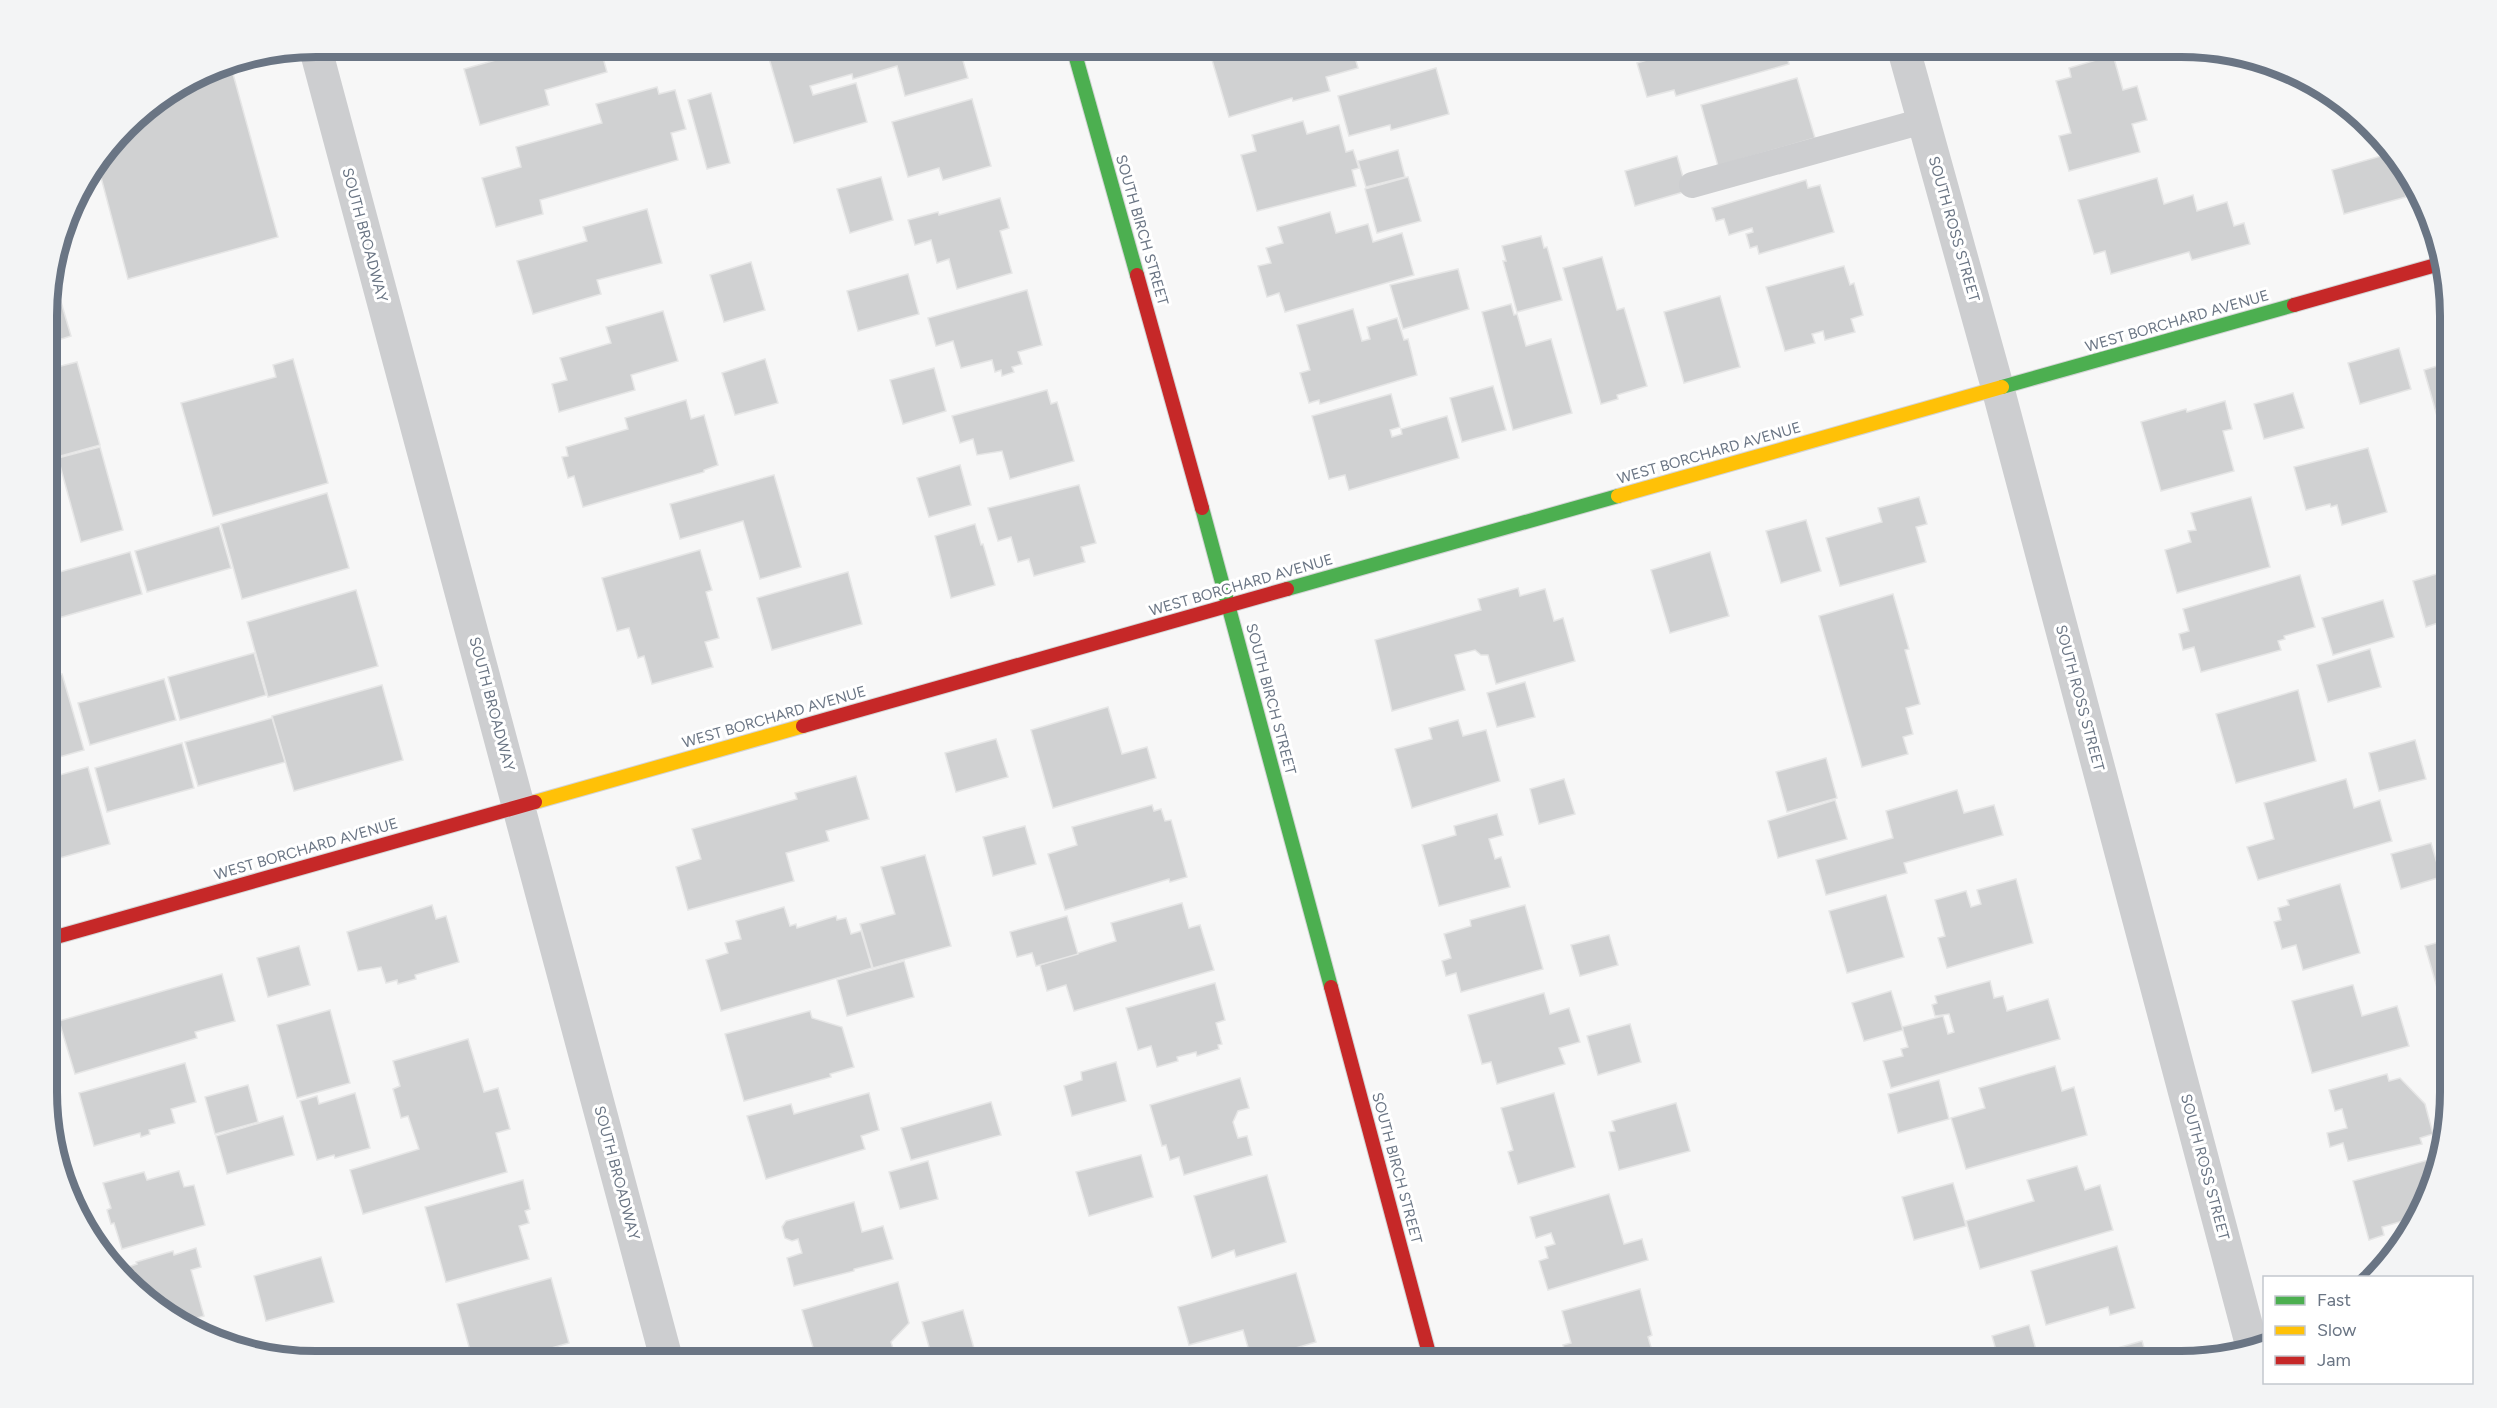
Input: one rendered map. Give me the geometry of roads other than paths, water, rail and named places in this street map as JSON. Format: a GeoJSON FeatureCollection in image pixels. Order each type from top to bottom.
{"type":"FeatureCollection","features":[{"type":"Feature","properties":{"kind":"street","name":"SOUTH BROADWAY"},"geometry":{"type":"LineString","coordinates":[[318,57],[664,1351]]}},
{"type":"Feature","properties":{"kind":"street","name":"SOUTH BIRCH STREET"},"geometry":{"type":"LineString","coordinates":[[1076,57],[1229,606],[1428,1351]]}},
{"type":"Feature","properties":{"kind":"street","name":"SOUTH ROSS STREET"},"geometry":{"type":"LineString","coordinates":[[1906,57],[1998,389],[2251,1341]]}},
{"type":"Feature","properties":{"kind":"street","name":"WEST BORCHARD AVENUE"},"geometry":{"type":"LineString","coordinates":[[57,937],[2435,265]]}},
{"type":"Feature","properties":{"kind":"lane"},"geometry":{"type":"LineString","coordinates":[[1692,185],[1923,120]]}}]}
